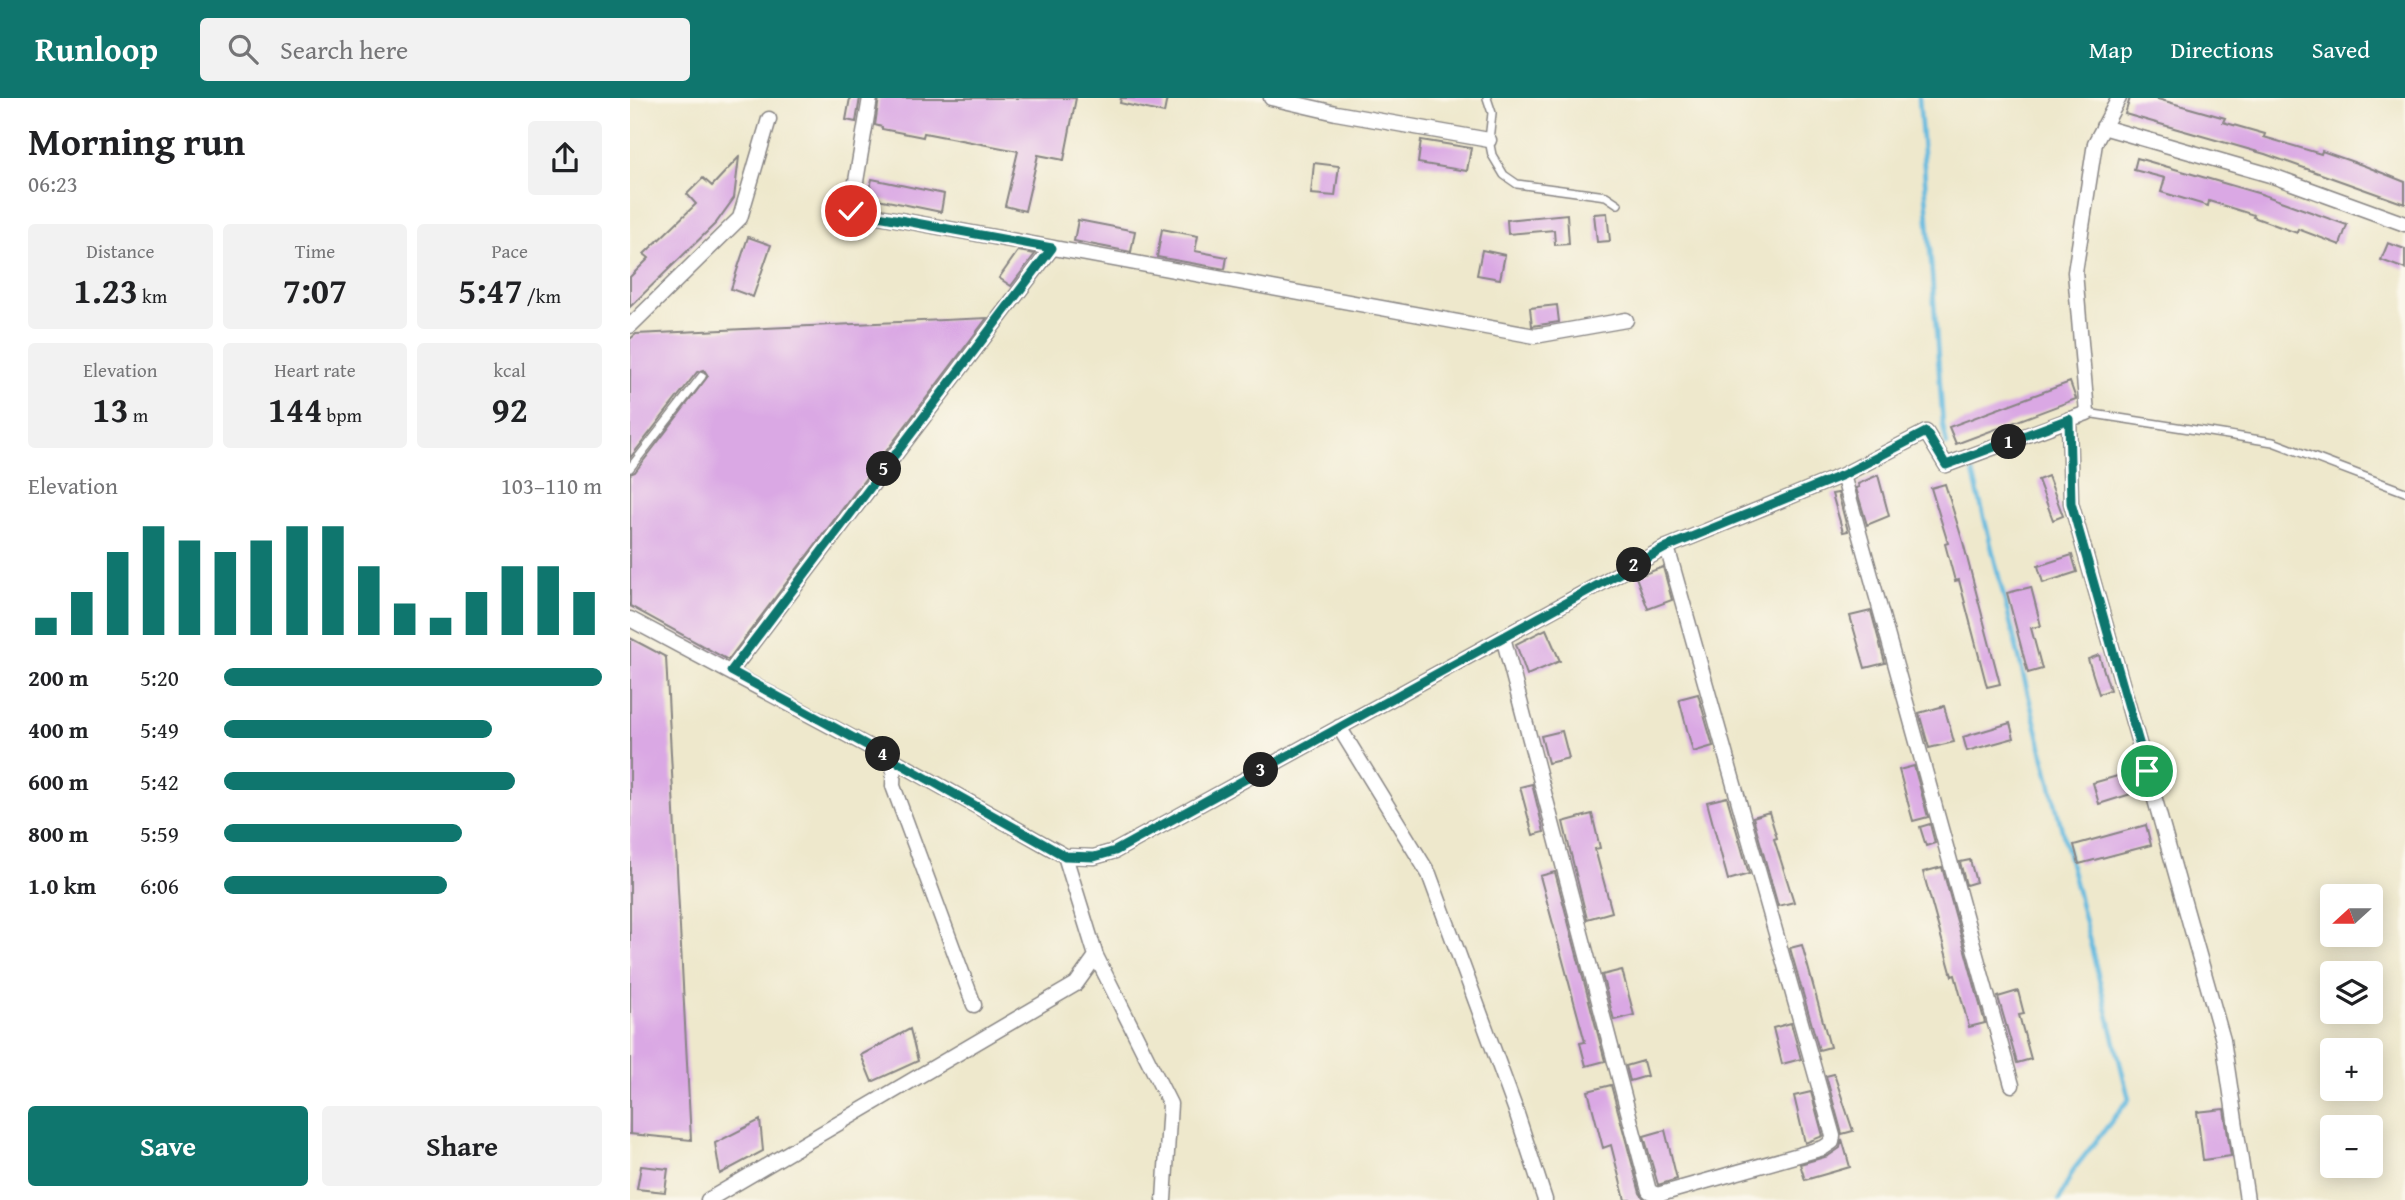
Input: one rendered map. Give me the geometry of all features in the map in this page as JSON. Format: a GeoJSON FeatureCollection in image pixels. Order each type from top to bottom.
{"type":"FeatureCollection","features":[{"type":"Feature","properties":{"kind":"street"},"geometry":{"type":"LineString","coordinates":[[870,98],[851,211],[1535,336],[1626,320]]}},
{"type":"Feature","properties":{"kind":"street"},"geometry":{"type":"LineString","coordinates":[[1271,98],[1336,113],[1489,140]]}},
{"type":"Feature","properties":{"kind":"street"},"geometry":{"type":"LineString","coordinates":[[630,620],[731,671],[1065,856],[1094,857],[1115,851],[1667,547],[1843,475],[1926,432],[1946,465],[2087,412],[2075,272],[2095,142],[2119,98]]}},
{"type":"Feature","properties":{"kind":"street"},"geometry":{"type":"LineString","coordinates":[[630,326],[740,218],[769,119]]}},
{"type":"Feature","properties":{"kind":"street"},"geometry":{"type":"LineString","coordinates":[[2103,127],[2270,174],[2405,224]]}},
{"type":"Feature","properties":{"kind":"street"},"geometry":{"type":"LineString","coordinates":[[731,671],[1052,248]]}},
{"type":"Feature","properties":{"kind":"street"},"geometry":{"type":"LineString","coordinates":[[2069,419],[2071,503],[2223,1040],[2247,1200]]}},
{"type":"Feature","properties":{"kind":"street"},"geometry":{"type":"LineString","coordinates":[[1843,475],[2012,1085]]}},
{"type":"Feature","properties":{"kind":"street"},"geometry":{"type":"LineString","coordinates":[[1503,637],[1649,1191],[1657,1195],[1823,1148],[1832,1142],[1833,1136],[1667,547]]}},
{"type":"Feature","properties":{"kind":"street"},"geometry":{"type":"LineString","coordinates":[[1339,727],[1429,874],[1515,1108],[1545,1200]]}},
{"type":"Feature","properties":{"kind":"street"},"geometry":{"type":"LineString","coordinates":[[894,760],[893,786],[974,1005]]}},
{"type":"Feature","properties":{"kind":"street"},"geometry":{"type":"LineString","coordinates":[[1065,856],[1096,956],[1170,1104],[1164,1200]]}},
{"type":"Feature","properties":{"kind":"street"},"geometry":{"type":"LineString","coordinates":[[708,1200],[1076,984],[1096,956]]}},
{"type":"Feature","properties":{"kind":"lane"},"geometry":{"type":"LineString","coordinates":[[1488,98],[1492,113],[1489,140],[1492,155],[1504,174],[1517,184],[1606,196],[1618,204]]}},
{"type":"Feature","properties":{"kind":"lane"},"geometry":{"type":"LineString","coordinates":[[630,468],[702,376]]}},
{"type":"Feature","properties":{"kind":"lane"},"geometry":{"type":"LineString","coordinates":[[2087,412],[2273,442],[2405,492]]}},
{"type":"Feature","properties":{"kind":"building"},"geometry":{"type":"Polygon","coordinates":[[[850,98],[860,98],[856,122],[846,120],[850,98]]]}},
{"type":"Feature","properties":{"kind":"building"},"geometry":{"type":"Polygon","coordinates":[[[879,98],[1076,98],[1064,160],[1038,155],[1025,211],[1005,206],[1018,151],[924,133],[923,137],[882,129],[875,125],[879,98]]]}},
{"type":"Feature","properties":{"kind":"building"},"geometry":{"type":"Polygon","coordinates":[[[1121,98],[1167,98],[1164,113],[1120,103],[1121,98]]]}},
{"type":"Feature","properties":{"kind":"building"},"geometry":{"type":"Polygon","coordinates":[[[2130,98],[2154,98],[2225,118],[2223,122],[2265,134],[2264,137],[2321,154],[2322,151],[2365,166],[2405,182],[2405,204],[2265,154],[2125,114],[2130,98]]]}},
{"type":"Feature","properties":{"kind":"building"},"geometry":{"type":"Polygon","coordinates":[[[1421,140],[1471,148],[1467,171],[1418,163],[1421,140]]]}},
{"type":"Feature","properties":{"kind":"building"},"geometry":{"type":"Polygon","coordinates":[[[739,157],[734,198],[716,223],[630,307],[630,277],[649,258],[644,254],[696,204],[687,194],[703,178],[712,186],[739,157]]]}},
{"type":"Feature","properties":{"kind":"building"},"geometry":{"type":"Polygon","coordinates":[[[2137,158],[2261,194],[2347,225],[2340,245],[2298,229],[2297,233],[2253,217],[2254,215],[2209,201],[2208,206],[2161,192],[2165,178],[2134,170],[2137,158]]]}},
{"type":"Feature","properties":{"kind":"building"},"geometry":{"type":"Polygon","coordinates":[[[1314,163],[1339,166],[1335,196],[1311,194],[1314,163]]]}},
{"type":"Feature","properties":{"kind":"building"},"geometry":{"type":"Polygon","coordinates":[[[872,179],[944,194],[941,212],[868,197],[872,179]]]}},
{"type":"Feature","properties":{"kind":"building"},"geometry":{"type":"Polygon","coordinates":[[[1607,213],[1610,241],[1597,242],[1594,214],[1607,213]]]}},
{"type":"Feature","properties":{"kind":"building"},"geometry":{"type":"Polygon","coordinates":[[[1567,214],[1569,244],[1555,245],[1554,230],[1508,234],[1507,220],[1567,214]]]}},
{"type":"Feature","properties":{"kind":"building"},"geometry":{"type":"Polygon","coordinates":[[[1078,220],[1135,231],[1131,252],[1074,241],[1078,220]]]}},
{"type":"Feature","properties":{"kind":"building"},"geometry":{"type":"Polygon","coordinates":[[[1162,229],[1198,236],[1195,251],[1227,257],[1225,269],[1157,257],[1162,229]]]}},
{"type":"Feature","properties":{"kind":"building"},"geometry":{"type":"Polygon","coordinates":[[[748,237],[771,245],[753,297],[731,289],[748,237]]]}},
{"type":"Feature","properties":{"kind":"building"},"geometry":{"type":"Polygon","coordinates":[[[2388,243],[2405,249],[2405,269],[2381,260],[2388,243]]]}},
{"type":"Feature","properties":{"kind":"building"},"geometry":{"type":"Polygon","coordinates":[[[1482,250],[1505,255],[1500,279],[1477,275],[1482,250]]]}},
{"type":"Feature","properties":{"kind":"building"},"geometry":{"type":"Polygon","coordinates":[[[1018,251],[1035,254],[1011,286],[999,278],[1018,251]]]}},
{"type":"Feature","properties":{"kind":"building"},"geometry":{"type":"Polygon","coordinates":[[[1557,305],[1559,322],[1532,326],[1530,308],[1557,305]]]}},
{"type":"Feature","properties":{"kind":"building"},"geometry":{"type":"Polygon","coordinates":[[[987,318],[728,660],[630,606],[630,474],[635,472],[708,376],[704,370],[697,372],[630,458],[630,339],[636,334],[987,318]]]}},
{"type":"Feature","properties":{"kind":"building"},"geometry":{"type":"Polygon","coordinates":[[[2070,382],[2076,399],[1956,444],[1949,427],[2070,382]]]}},
{"type":"Feature","properties":{"kind":"building"},"geometry":{"type":"Polygon","coordinates":[[[1878,475],[1889,516],[1867,525],[1856,488],[1859,487],[1858,484],[1878,475]]]}},
{"type":"Feature","properties":{"kind":"building"},"geometry":{"type":"Polygon","coordinates":[[[2048,476],[2063,516],[2053,520],[2038,480],[2048,476]]]}},
{"type":"Feature","properties":{"kind":"building"},"geometry":{"type":"Polygon","coordinates":[[[1945,484],[2000,684],[1987,687],[1959,580],[1955,581],[1945,544],[1948,543],[1931,488],[1945,484]]]}},
{"type":"Feature","properties":{"kind":"building"},"geometry":{"type":"Polygon","coordinates":[[[1838,493],[1848,531],[1843,532],[1832,494],[1838,493]]]}},
{"type":"Feature","properties":{"kind":"building"},"geometry":{"type":"Polygon","coordinates":[[[2072,555],[2077,572],[2043,583],[2038,566],[2072,555]]]}},
{"type":"Feature","properties":{"kind":"building"},"geometry":{"type":"Polygon","coordinates":[[[1663,567],[1672,600],[1648,609],[1636,577],[1663,567]]]}},
{"type":"Feature","properties":{"kind":"building"},"geometry":{"type":"Polygon","coordinates":[[[2031,587],[2041,626],[2031,628],[2042,669],[2028,673],[2007,593],[2031,587]]]}},
{"type":"Feature","properties":{"kind":"building"},"geometry":{"type":"Polygon","coordinates":[[[1871,611],[1885,663],[1865,668],[1850,616],[1871,611]]]}},
{"type":"Feature","properties":{"kind":"building"},"geometry":{"type":"Polygon","coordinates":[[[1546,629],[1560,661],[1527,675],[1516,644],[1546,629]]]}},
{"type":"Feature","properties":{"kind":"building"},"geometry":{"type":"Polygon","coordinates":[[[630,638],[666,657],[691,1140],[630,1134],[630,638]]]}},
{"type":"Feature","properties":{"kind":"building"},"geometry":{"type":"Polygon","coordinates":[[[2099,655],[2110,690],[2099,694],[2088,659],[2099,655]]]}},
{"type":"Feature","properties":{"kind":"building"},"geometry":{"type":"Polygon","coordinates":[[[1698,694],[1713,746],[1693,752],[1679,699],[1698,694]]]}},
{"type":"Feature","properties":{"kind":"building"},"geometry":{"type":"Polygon","coordinates":[[[1944,706],[1954,742],[1929,748],[1919,713],[1944,706]]]}},
{"type":"Feature","properties":{"kind":"building"},"geometry":{"type":"Polygon","coordinates":[[[2010,723],[2014,738],[1967,751],[1963,737],[2010,723]]]}},
{"type":"Feature","properties":{"kind":"building"},"geometry":{"type":"Polygon","coordinates":[[[1562,731],[1569,758],[1548,763],[1541,736],[1562,731]]]}},
{"type":"Feature","properties":{"kind":"building"},"geometry":{"type":"Polygon","coordinates":[[[1914,766],[1928,817],[1913,821],[1899,770],[1914,766]]]}},
{"type":"Feature","properties":{"kind":"building"},"geometry":{"type":"Polygon","coordinates":[[[2128,773],[2134,793],[2099,804],[2093,783],[2128,773]]]}},
{"type":"Feature","properties":{"kind":"building"},"geometry":{"type":"Polygon","coordinates":[[[1532,784],[1544,832],[1533,835],[1520,787],[1532,784]]]}},
{"type":"Feature","properties":{"kind":"building"},"geometry":{"type":"Polygon","coordinates":[[[1727,797],[1749,874],[1728,880],[1707,802],[1727,797]]]}},
{"type":"Feature","properties":{"kind":"building"},"geometry":{"type":"Polygon","coordinates":[[[1769,812],[1777,838],[1774,839],[1794,902],[1778,906],[1753,817],[1769,812]]]}},
{"type":"Feature","properties":{"kind":"building"},"geometry":{"type":"Polygon","coordinates":[[[1592,814],[1600,848],[1595,849],[1612,912],[1587,919],[1563,822],[1592,814]]]}},
{"type":"Feature","properties":{"kind":"building"},"geometry":{"type":"Polygon","coordinates":[[[1930,824],[1935,843],[1926,846],[1920,827],[1930,824]]]}},
{"type":"Feature","properties":{"kind":"building"},"geometry":{"type":"Polygon","coordinates":[[[2146,825],[2151,845],[2079,864],[2074,845],[2146,825]]]}},
{"type":"Feature","properties":{"kind":"building"},"geometry":{"type":"Polygon","coordinates":[[[1970,860],[1976,882],[1966,885],[1960,862],[1970,860]]]}},
{"type":"Feature","properties":{"kind":"building"},"geometry":{"type":"Polygon","coordinates":[[[1942,867],[1985,1023],[1969,1027],[1923,872],[1942,867]]]}},
{"type":"Feature","properties":{"kind":"building"},"geometry":{"type":"Polygon","coordinates":[[[1555,872],[1605,1061],[1586,1066],[1580,1043],[1585,1042],[1540,876],[1555,872]]]}},
{"type":"Feature","properties":{"kind":"building"},"geometry":{"type":"Polygon","coordinates":[[[1802,945],[1830,1047],[1819,1050],[1790,948],[1802,945]]]}},
{"type":"Feature","properties":{"kind":"building"},"geometry":{"type":"Polygon","coordinates":[[[1622,970],[1634,1015],[1614,1020],[1602,975],[1622,970]]]}},
{"type":"Feature","properties":{"kind":"building"},"geometry":{"type":"Polygon","coordinates":[[[2018,991],[2024,1014],[2019,1015],[2031,1059],[2017,1063],[1998,997],[2018,991]]]}},
{"type":"Feature","properties":{"kind":"building"},"geometry":{"type":"Polygon","coordinates":[[[1791,1023],[1801,1059],[1782,1064],[1773,1028],[1791,1023]]]}},
{"type":"Feature","properties":{"kind":"building"},"geometry":{"type":"Polygon","coordinates":[[[910,1029],[918,1061],[872,1082],[861,1055],[910,1029]]]}},
{"type":"Feature","properties":{"kind":"building"},"geometry":{"type":"Polygon","coordinates":[[[1643,1061],[1647,1076],[1630,1081],[1626,1066],[1643,1061]]]}},
{"type":"Feature","properties":{"kind":"building"},"geometry":{"type":"Polygon","coordinates":[[[1834,1074],[1853,1131],[1842,1134],[1826,1076],[1834,1074]]]}},
{"type":"Feature","properties":{"kind":"building"},"geometry":{"type":"Polygon","coordinates":[[[1611,1085],[1640,1193],[1645,1200],[1625,1200],[1611,1145],[1603,1148],[1588,1091],[1611,1085]]]}},
{"type":"Feature","properties":{"kind":"building"},"geometry":{"type":"Polygon","coordinates":[[[1811,1092],[1823,1136],[1805,1143],[1794,1096],[1811,1092]]]}},
{"type":"Feature","properties":{"kind":"building"},"geometry":{"type":"Polygon","coordinates":[[[2224,1109],[2231,1156],[2203,1160],[2197,1112],[2224,1109]]]}},
{"type":"Feature","properties":{"kind":"building"},"geometry":{"type":"Polygon","coordinates":[[[760,1120],[763,1151],[720,1174],[715,1143],[760,1120]]]}},
{"type":"Feature","properties":{"kind":"building"},"geometry":{"type":"Polygon","coordinates":[[[1665,1130],[1677,1179],[1658,1185],[1644,1136],[1665,1130]]]}},
{"type":"Feature","properties":{"kind":"building"},"geometry":{"type":"Polygon","coordinates":[[[1842,1139],[1850,1167],[1805,1180],[1800,1164],[1828,1156],[1840,1148],[1842,1139]]]}},
{"type":"Feature","properties":{"kind":"building"},"geometry":{"type":"Polygon","coordinates":[[[641,1166],[668,1169],[665,1192],[637,1189],[641,1166]]]}},
{"type":"Feature","properties":{"kind":"waterway"},"geometry":{"type":"LineString","coordinates":[[1919,98],[1943,425],[1947,445]]}},
{"type":"Feature","properties":{"kind":"waterway"},"geometry":{"type":"LineString","coordinates":[[1973,473],[2129,1099],[2074,1169],[2059,1200]]}},
{"type":"Feature","properties":{"kind":"route"},"geometry":{"type":"LineString","coordinates":[[851,211],[1052,248],[731,671],[1065,856],[1094,857],[1115,851],[1667,547],[1843,475],[1926,432],[1946,465],[2069,419],[2071,503],[2147,771]]}}]}
